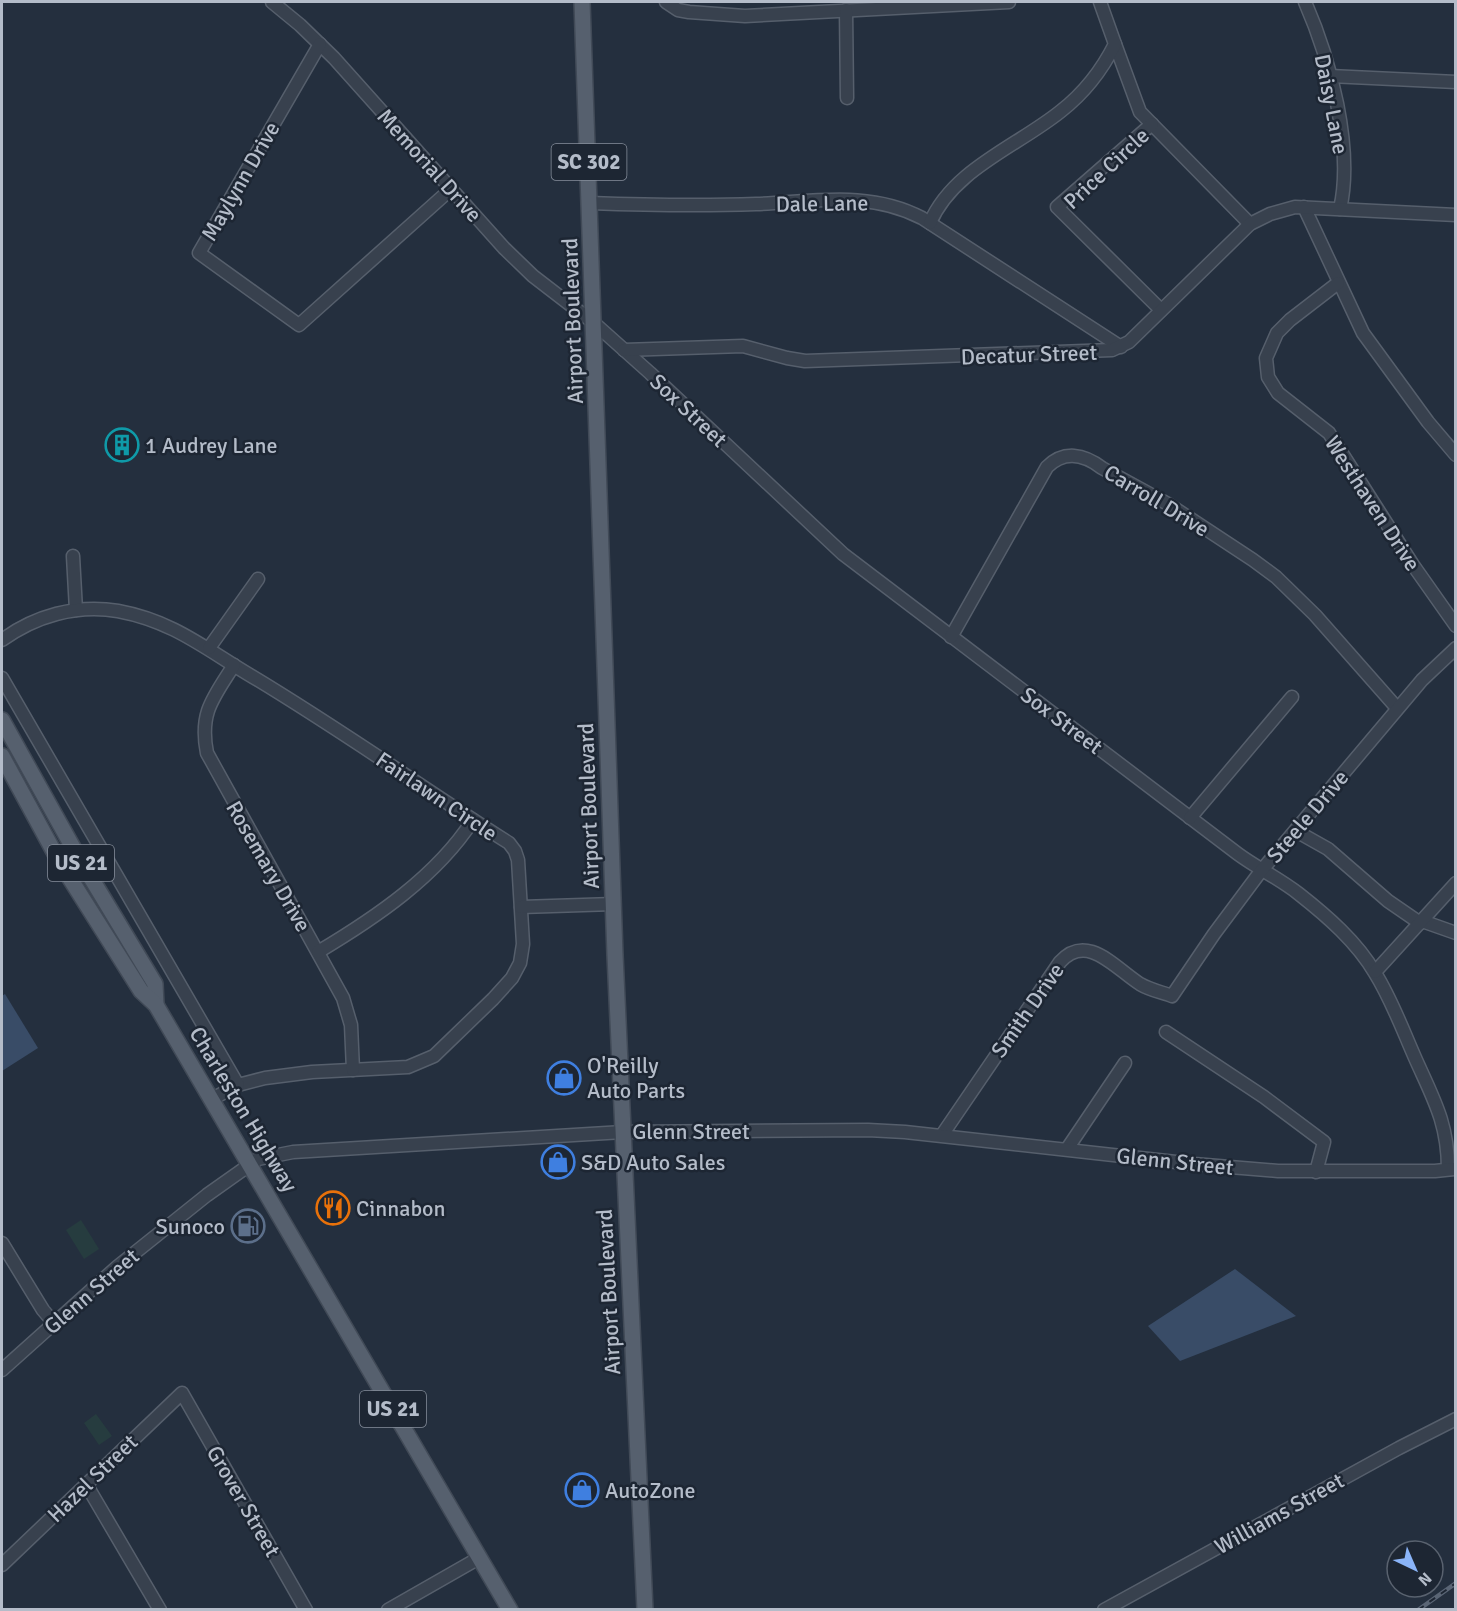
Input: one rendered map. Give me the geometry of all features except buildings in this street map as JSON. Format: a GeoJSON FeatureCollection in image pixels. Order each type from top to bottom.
{"type":"FeatureCollection","features":[{"type":"Feature","properties":{"kind":"main road","name":"Airport Boulevard"},"geometry":{"type":"LineString","coordinates":[[582,2],[614,904],[645,1610]]}},
{"type":"Feature","properties":{"kind":"main road","name":"Charleston Highway"},"geometry":{"type":"LineString","coordinates":[[2,720],[76,853],[155,984],[156,1005]]}},
{"type":"Feature","properties":{"kind":"main road","name":"Charleston Highway"},"geometry":{"type":"LineString","coordinates":[[2,756],[59,861],[141,991],[156,1005],[212,1099],[510,1610]]}},
{"type":"Feature","properties":{"kind":"street","name":"Memorial Drive"},"geometry":{"type":"LineString","coordinates":[[272,2],[320,44],[504,248],[533,276],[594,323]]}},
{"type":"Feature","properties":{"kind":"street"},"geometry":{"type":"LineString","coordinates":[[666,2],[678,10],[745,16],[1009,2]]}},
{"type":"Feature","properties":{"kind":"street"},"geometry":{"type":"LineString","coordinates":[[1100,2],[1140,112],[1152,124]]}},
{"type":"Feature","properties":{"kind":"street","name":"Daisy Lane"},"geometry":{"type":"LineString","coordinates":[[1305,2],[1330,76],[1338,115],[1344,160],[1344,187],[1340,209]]}},
{"type":"Feature","properties":{"kind":"street"},"geometry":{"type":"LineString","coordinates":[[846,10],[847,98]]}},
{"type":"Feature","properties":{"kind":"street","name":"Maylynn Drive"},"geometry":{"type":"LineString","coordinates":[[320,44],[199,253],[299,325],[451,189]]}},
{"type":"Feature","properties":{"kind":"street"},"geometry":{"type":"LineString","coordinates":[[930,223],[944,200],[970,174],[1048,121],[1077,97],[1101,68],[1115,44]]}},
{"type":"Feature","properties":{"kind":"street"},"geometry":{"type":"LineString","coordinates":[[1330,76],[1455,82]]}},
{"type":"Feature","properties":{"kind":"street","name":"Price Circle"},"geometry":{"type":"LineString","coordinates":[[1161,310],[1057,207],[1152,124],[1250,224]]}},
{"type":"Feature","properties":{"kind":"street","name":"Dale Lane"},"geometry":{"type":"LineString","coordinates":[[590,203],[710,205],[860,200],[897,207],[930,223],[1121,347]]}},
{"type":"Feature","properties":{"kind":"street"},"geometry":{"type":"LineString","coordinates":[[1304,207],[1338,283],[1372,348],[1455,455]]}},
{"type":"Feature","properties":{"kind":"street","name":"Decatur Street"},"geometry":{"type":"LineString","coordinates":[[624,350],[743,345],[786,358],[805,361],[1103,351],[1121,347],[1129,342],[1250,224],[1286,208],[1455,215]]}},
{"type":"Feature","properties":{"kind":"street","name":"Westhaven Drive"},"geometry":{"type":"LineString","coordinates":[[1338,283],[1290,320],[1277,333],[1266,358],[1268,377],[1278,393],[1329,432],[1413,565],[1455,626]]}},
{"type":"Feature","properties":{"kind":"street","name":"Sox Street"},"geometry":{"type":"LineString","coordinates":[[594,323],[843,554],[1190,818],[1261,871],[1297,893],[1332,922],[1352,942],[1375,972],[1443,1121],[1451,1169]]}},
{"type":"Feature","properties":{"kind":"street","name":"Carroll Drive"},"geometry":{"type":"LineString","coordinates":[[951,637],[1047,467],[1053,460],[1066,455],[1076,455],[1093,461],[1168,504],[1276,577],[1315,615],[1397,708]]}},
{"type":"Feature","properties":{"kind":"street"},"geometry":{"type":"LineString","coordinates":[[73,556],[76,610]]}},
{"type":"Feature","properties":{"kind":"street"},"geometry":{"type":"LineString","coordinates":[[209,648],[258,579]]}},
{"type":"Feature","properties":{"kind":"street","name":"Fairlawn Circle"},"geometry":{"type":"LineString","coordinates":[[2,640],[39,619],[76,610],[107,610],[136,615],[179,631],[304,708],[508,843],[515,851],[518,860],[523,944],[520,963],[512,978],[434,1056],[417,1065],[391,1069],[283,1075],[238,1085],[212,1099]]}},
{"type":"Feature","properties":{"kind":"street","name":"Steele Drive"},"geometry":{"type":"LineString","coordinates":[[1172,996],[1261,871],[1397,708],[1455,648]]}},
{"type":"Feature","properties":{"kind":"street","name":"Rosemary Drive"},"geometry":{"type":"LineString","coordinates":[[234,665],[205,717],[203,735],[207,753],[343,998],[352,1034],[353,1070]]}},
{"type":"Feature","properties":{"kind":"street","name":"Charleston Highway"},"geometry":{"type":"LineString","coordinates":[[2,678],[238,1085]]}},
{"type":"Feature","properties":{"kind":"street"},"geometry":{"type":"LineString","coordinates":[[1190,818],[1292,698]]}},
{"type":"Feature","properties":{"kind":"street"},"geometry":{"type":"LineString","coordinates":[[318,952],[366,922],[403,894],[438,863],[473,820]]}},
{"type":"Feature","properties":{"kind":"street"},"geometry":{"type":"LineString","coordinates":[[1296,831],[1328,849],[1388,901],[1421,922],[1455,933]]}},
{"type":"Feature","properties":{"kind":"street"},"geometry":{"type":"LineString","coordinates":[[1375,972],[1455,883]]}},
{"type":"Feature","properties":{"kind":"street"},"geometry":{"type":"LineString","coordinates":[[521,907],[614,904]]}},
{"type":"Feature","properties":{"kind":"street","name":"Smith Drive"},"geometry":{"type":"LineString","coordinates":[[942,1135],[1060,962],[1073,951],[1090,950],[1149,989],[1172,996]]}},
{"type":"Feature","properties":{"kind":"street"},"geometry":{"type":"LineString","coordinates":[[1166,1032],[1264,1097],[1324,1142],[1316,1172]]}},
{"type":"Feature","properties":{"kind":"street"},"geometry":{"type":"LineString","coordinates":[[1067,1149],[1125,1063]]}},
{"type":"Feature","properties":{"kind":"street","name":"Glenn Street"},"geometry":{"type":"LineString","coordinates":[[2,1370],[168,1225],[250,1164],[267,1156],[293,1152],[623,1132],[868,1130],[942,1135],[1194,1164],[1278,1171],[1451,1169]]}},
{"type":"Feature","properties":{"kind":"street"},"geometry":{"type":"LineString","coordinates":[[2,1243],[43,1310],[54,1323]]}},
{"type":"Feature","properties":{"kind":"street","name":"Hazel Street"},"geometry":{"type":"LineString","coordinates":[[2,1565],[182,1393]]}},
{"type":"Feature","properties":{"kind":"street","name":"Grover Street"},"geometry":{"type":"LineString","coordinates":[[182,1393],[306,1610]]}},
{"type":"Feature","properties":{"kind":"street","name":"Williams Street"},"geometry":{"type":"LineString","coordinates":[[1104,1610],[1455,1419]]}},
{"type":"Feature","properties":{"kind":"street"},"geometry":{"type":"LineString","coordinates":[[86,1484],[160,1610]]}},
{"type":"Feature","properties":{"kind":"street"},"geometry":{"type":"LineString","coordinates":[[388,1610],[479,1558]]}},
{"type":"Feature","properties":{"kind":"green space"},"geometry":{"type":"Polygon","coordinates":[[[81,1220],[99,1249],[84,1259],[66,1230],[81,1220]]]}},
{"type":"Feature","properties":{"kind":"green space"},"geometry":{"type":"Polygon","coordinates":[[[96,1414],[112,1436],[99,1445],[84,1423],[96,1414]]]}},
{"type":"Feature","properties":{"kind":"water"},"geometry":{"type":"Polygon","coordinates":[[[5,994],[38,1048],[2,1071],[2,996],[5,994]]]}},
{"type":"Feature","properties":{"kind":"water"},"geometry":{"type":"Polygon","coordinates":[[[1235,1269],[1296,1316],[1180,1361],[1148,1326],[1235,1269]]]}},
{"type":"Feature","properties":{"kind":"railway"},"geometry":{"type":"LineString","coordinates":[[1418,1610],[1456,1583]]}},
{"type":"Feature","properties":{"kind":"place","name":"1 Audrey Lane"},"geometry":{"type":"Point","coordinates":[122,445]}},
{"type":"Feature","properties":{"kind":"place","name":"O'Reilly Auto Parts"},"geometry":{"type":"Point","coordinates":[564,1078]}},
{"type":"Feature","properties":{"kind":"place","name":"S&D Auto Sales"},"geometry":{"type":"Point","coordinates":[558,1162]}},
{"type":"Feature","properties":{"kind":"place","name":"Cinnabon"},"geometry":{"type":"Point","coordinates":[333,1208]}},
{"type":"Feature","properties":{"kind":"place","name":"Sunoco"},"geometry":{"type":"Point","coordinates":[248,1226]}},
{"type":"Feature","properties":{"kind":"place","name":"AutoZone"},"geometry":{"type":"Point","coordinates":[582,1490]}}]}
